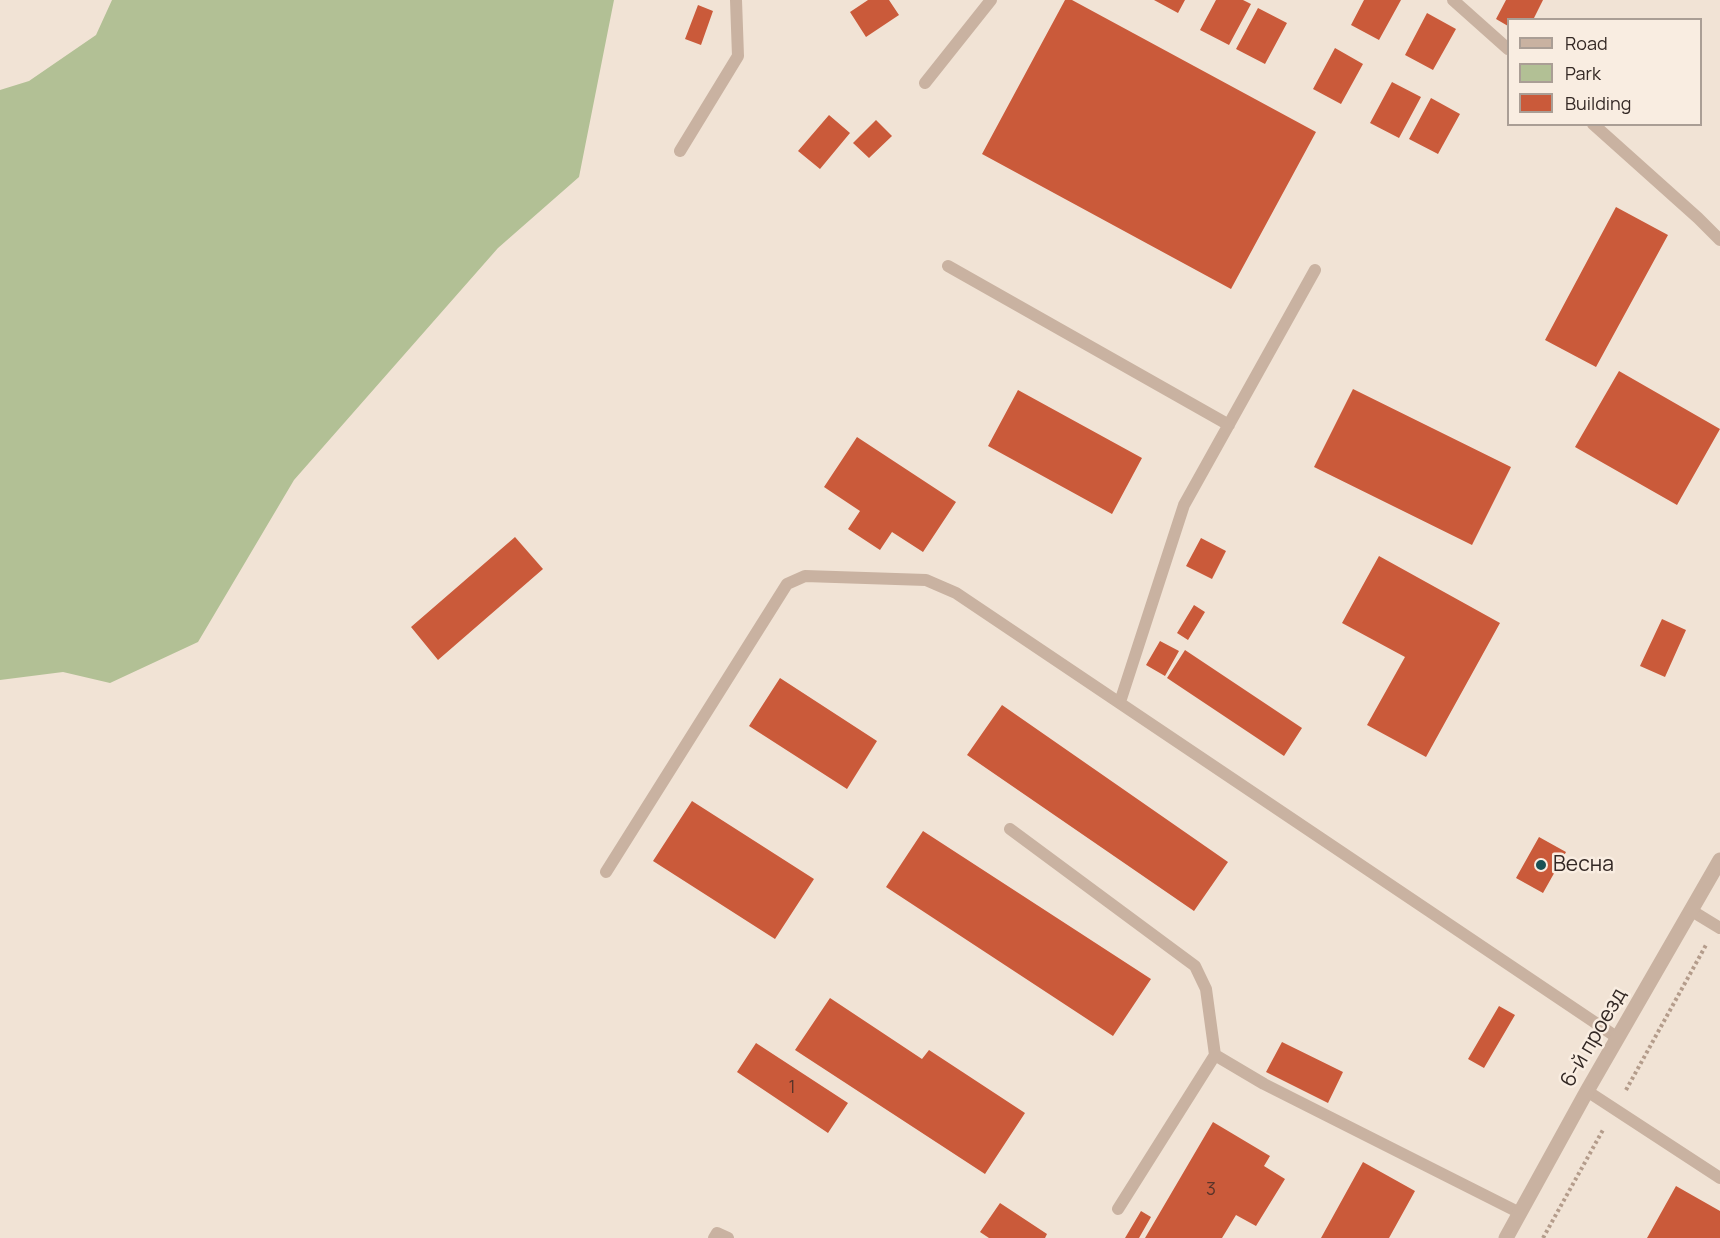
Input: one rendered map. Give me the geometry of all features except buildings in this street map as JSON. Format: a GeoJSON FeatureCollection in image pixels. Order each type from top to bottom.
{"type":"FeatureCollection","features":[{"type":"Feature","properties":{"kind":"street","name":"6-й проезд"},"geometry":{"type":"LineString","coordinates":[[1506,1238],[1587,1091],[1720,860]]}},
{"type":"Feature","properties":{"kind":"lane"},"geometry":{"type":"LineString","coordinates":[[680,151],[738,56],[736,0]]}},
{"type":"Feature","properties":{"kind":"lane"},"geometry":{"type":"LineString","coordinates":[[925,83],[991,0]]}},
{"type":"Feature","properties":{"kind":"lane"},"geometry":{"type":"LineString","coordinates":[[1453,0],[1507,47]]}},
{"type":"Feature","properties":{"kind":"lane"},"geometry":{"type":"LineString","coordinates":[[1595,126],[1720,240]]}},
{"type":"Feature","properties":{"kind":"lane"},"geometry":{"type":"LineString","coordinates":[[948,266],[1229,424]]}},
{"type":"Feature","properties":{"kind":"lane"},"geometry":{"type":"LineString","coordinates":[[1120,702],[1184,505],[1315,270]]}},
{"type":"Feature","properties":{"kind":"lane"},"geometry":{"type":"LineString","coordinates":[[606,872],[787,584],[805,576],[926,580],[956,593],[1618,1038]]}},
{"type":"Feature","properties":{"kind":"lane"},"geometry":{"type":"LineString","coordinates":[[1010,828],[1195,966],[1206,989],[1215,1055],[1118,1209]]}},
{"type":"Feature","properties":{"kind":"lane"},"geometry":{"type":"LineString","coordinates":[[1692,911],[1718,927]]}},
{"type":"Feature","properties":{"kind":"lane"},"geometry":{"type":"LineString","coordinates":[[1215,1055],[1264,1084],[1520,1213]]}},
{"type":"Feature","properties":{"kind":"lane"},"geometry":{"type":"LineString","coordinates":[[1587,1091],[1720,1178]]}},
{"type":"Feature","properties":{"kind":"lane"},"geometry":{"type":"LineString","coordinates":[[714,1238],[717,1233],[728,1238]]}},
{"type":"Feature","properties":{"kind":"path"},"geometry":{"type":"LineString","coordinates":[[1543,1238],[1718,927]]}},
{"type":"Feature","properties":{"kind":"green space"},"geometry":{"type":"Polygon","coordinates":[[[112,0],[614,0],[579,177],[498,248],[294,480],[198,642],[110,683],[63,672],[0,680],[0,90],[29,81],[96,35],[112,0]]]}},
{"type":"Feature","properties":{"kind":"place","name":"Весна"},"geometry":{"type":"Point","coordinates":[1541,865]}}]}
